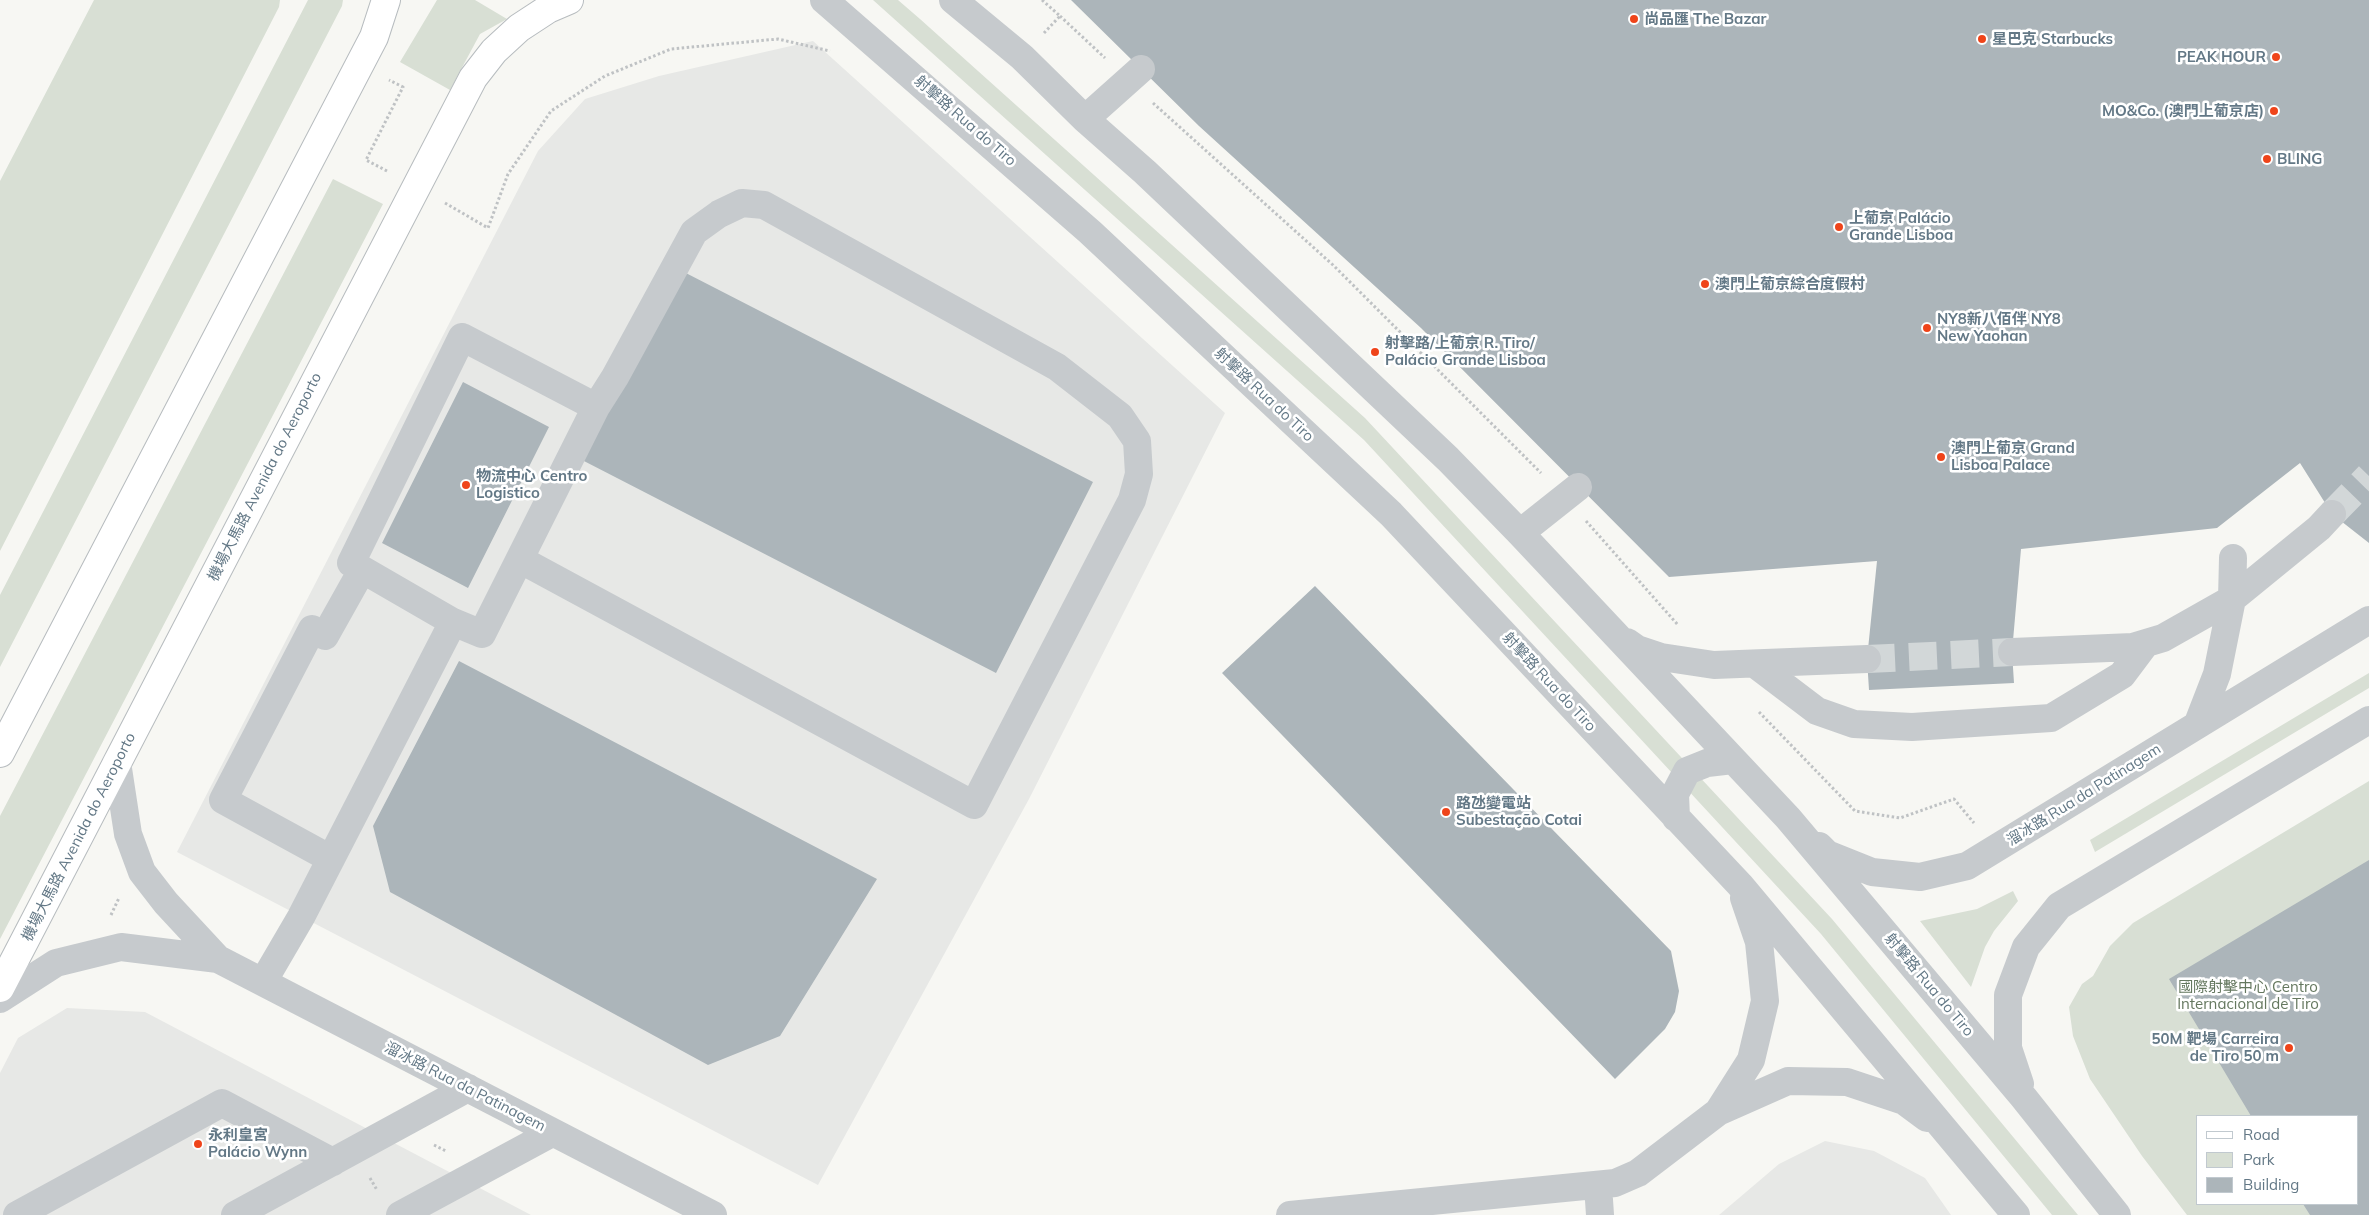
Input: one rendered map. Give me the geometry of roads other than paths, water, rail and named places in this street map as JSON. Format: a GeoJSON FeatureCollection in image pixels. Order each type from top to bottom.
{"type":"FeatureCollection","features":[{"type":"Feature","properties":{"kind":"main road"},"geometry":{"type":"LineString","coordinates":[[0,753],[374,36],[386,0]]}},
{"type":"Feature","properties":{"kind":"main road","name":"機場大馬路 Avenida do Aeroporto"},"geometry":{"type":"LineString","coordinates":[[0,988],[473,78],[494,52],[519,28],[548,9],[569,0]]}},
{"type":"Feature","properties":{"kind":"street","name":"射擊路 Rua do Tiro"},"geometry":{"type":"LineString","coordinates":[[824,0],[1090,232],[1391,514],[1740,885],[1952,1136],[2016,1215]]}},
{"type":"Feature","properties":{"kind":"street","name":"射擊路 Rua do Tiro"},"geometry":{"type":"LineString","coordinates":[[953,0],[1022,57],[1085,119],[1144,172],[1448,459],[1520,533],[1788,818],[2024,1098],[2117,1215]]}},
{"type":"Feature","properties":{"kind":"street"},"geometry":{"type":"LineString","coordinates":[[1085,119],[1135,75]]}},
{"type":"Feature","properties":{"kind":"street"},"geometry":{"type":"LineString","coordinates":[[521,560],[974,805],[1132,500],[1139,474],[1137,440],[1120,416],[1057,367],[764,205],[742,203],[719,214],[694,232],[615,377],[596,407],[521,560],[482,634],[453,622],[351,563],[462,337],[596,407]]}},
{"type":"Feature","properties":{"kind":"street"},"geometry":{"type":"LineString","coordinates":[[1520,533],[1572,492]]}},
{"type":"Feature","properties":{"kind":"street"},"geometry":{"type":"LineString","coordinates":[[2012,652],[2133,647],[2163,638],[2232,599],[2319,528],[2332,514]]}},
{"type":"Feature","properties":{"kind":"street"},"geometry":{"type":"LineString","coordinates":[[2198,723],[2217,674],[2232,599],[2233,558]]}},
{"type":"Feature","properties":{"kind":"street"},"geometry":{"type":"LineString","coordinates":[[331,859],[223,800],[312,629],[325,636],[362,570]]}},
{"type":"Feature","properties":{"kind":"street","name":"溜冰路 Rua da Patinagem"},"geometry":{"type":"LineString","coordinates":[[1788,818],[1827,854],[1872,872],[1920,877],[1967,866],[2369,620]]}},
{"type":"Feature","properties":{"kind":"street"},"geometry":{"type":"LineString","coordinates":[[262,982],[331,859],[453,622]]}},
{"type":"Feature","properties":{"kind":"street"},"geometry":{"type":"LineString","coordinates":[[1613,634],[1637,649],[1661,657],[1714,665],[1867,659]]}},
{"type":"Feature","properties":{"kind":"street"},"geometry":{"type":"LineString","coordinates":[[1755,664],[1817,711],[1854,724],[1912,728],[2051,718],[2122,674],[2146,643]]}},
{"type":"Feature","properties":{"kind":"street"},"geometry":{"type":"LineString","coordinates":[[2024,1098],[2008,1048],[2008,995],[2026,946],[2059,906],[2369,720]]}},
{"type":"Feature","properties":{"kind":"street"},"geometry":{"type":"LineString","coordinates":[[1676,818],[1675,794],[1687,771],[1706,763],[1733,760]]}},
{"type":"Feature","properties":{"kind":"street","name":"溜冰路 Rua da Patinagem"},"geometry":{"type":"LineString","coordinates":[[117,762],[128,834],[142,872],[166,903],[218,959],[713,1215]]}},
{"type":"Feature","properties":{"kind":"street"},"geometry":{"type":"LineString","coordinates":[[1718,1112],[1751,1060],[1765,1001],[1759,942],[1740,885]]}},
{"type":"Feature","properties":{"kind":"street","name":"溜冰路 Rua da Patinagem"},"geometry":{"type":"LineString","coordinates":[[0,999],[56,963],[121,947],[218,959]]}},
{"type":"Feature","properties":{"kind":"street"},"geometry":{"type":"LineString","coordinates":[[1290,1215],[1615,1183],[1638,1173],[1718,1112],[1788,1081],[1847,1082],[1904,1101],[1952,1136]]}},
{"type":"Feature","properties":{"kind":"street"},"geometry":{"type":"LineString","coordinates":[[235,1215],[468,1088]]}},
{"type":"Feature","properties":{"kind":"street"},"geometry":{"type":"LineString","coordinates":[[17,1215],[222,1103],[344,1156]]}},
{"type":"Feature","properties":{"kind":"street"},"geometry":{"type":"LineString","coordinates":[[391,1207],[482,1171],[552,1132]]}},
{"type":"Feature","properties":{"kind":"street"},"geometry":{"type":"LineString","coordinates":[[1598,1185],[1600,1215]]}},
{"type":"Feature","properties":{"kind":"tunnel"},"geometry":{"type":"LineString","coordinates":[[2332,514],[2369,476]]}},
{"type":"Feature","properties":{"kind":"tunnel"},"geometry":{"type":"LineString","coordinates":[[1867,659],[2012,652]]}},
{"type":"Feature","properties":{"kind":"place","name":"尚品匯 The Bazar"},"geometry":{"type":"Point","coordinates":[1634,19]}},
{"type":"Feature","properties":{"kind":"place","name":"星巴克 Starbucks"},"geometry":{"type":"Point","coordinates":[1982,39]}},
{"type":"Feature","properties":{"kind":"place","name":"PEAK HOUR"},"geometry":{"type":"Point","coordinates":[2276,57]}},
{"type":"Feature","properties":{"kind":"place","name":"MO&Co. (澳門上葡京店)"},"geometry":{"type":"Point","coordinates":[2274,111]}},
{"type":"Feature","properties":{"kind":"place","name":"BLING"},"geometry":{"type":"Point","coordinates":[2267,159]}},
{"type":"Feature","properties":{"kind":"place","name":"上葡京 Palácio Grande Lisboa"},"geometry":{"type":"Point","coordinates":[1839,227]}},
{"type":"Feature","properties":{"kind":"place","name":"澳門上葡京綜合度假村"},"geometry":{"type":"Point","coordinates":[1705,284]}},
{"type":"Feature","properties":{"kind":"place","name":"NY8新八佰伴 NY8 New Yaohan"},"geometry":{"type":"Point","coordinates":[1927,328]}},
{"type":"Feature","properties":{"kind":"place","name":"射擊路/上葡京 R. Tiro/ Palácio Grande Lisboa"},"geometry":{"type":"Point","coordinates":[1375,352]}},
{"type":"Feature","properties":{"kind":"place","name":"澳門上葡京 Grand Lisboa Palace"},"geometry":{"type":"Point","coordinates":[1941,457]}},
{"type":"Feature","properties":{"kind":"place","name":"物流中心 Centro Logistico"},"geometry":{"type":"Point","coordinates":[466,485]}},
{"type":"Feature","properties":{"kind":"place","name":"路氹變電站 Subestação Cotai"},"geometry":{"type":"Point","coordinates":[1446,812]}},
{"type":"Feature","properties":{"kind":"place","name":"50M 靶場 Carreira de Tiro 50 m"},"geometry":{"type":"Point","coordinates":[2289,1048]}},
{"type":"Feature","properties":{"kind":"place","name":"永利皇宮 Palácio Wynn"},"geometry":{"type":"Point","coordinates":[198,1144]}},
{"type":"Feature","properties":{"kind":"park label","name":"國際射擊中心 Centro Internacional de Tiro"},"geometry":{"type":"Point","coordinates":[2248,996]}}]}
